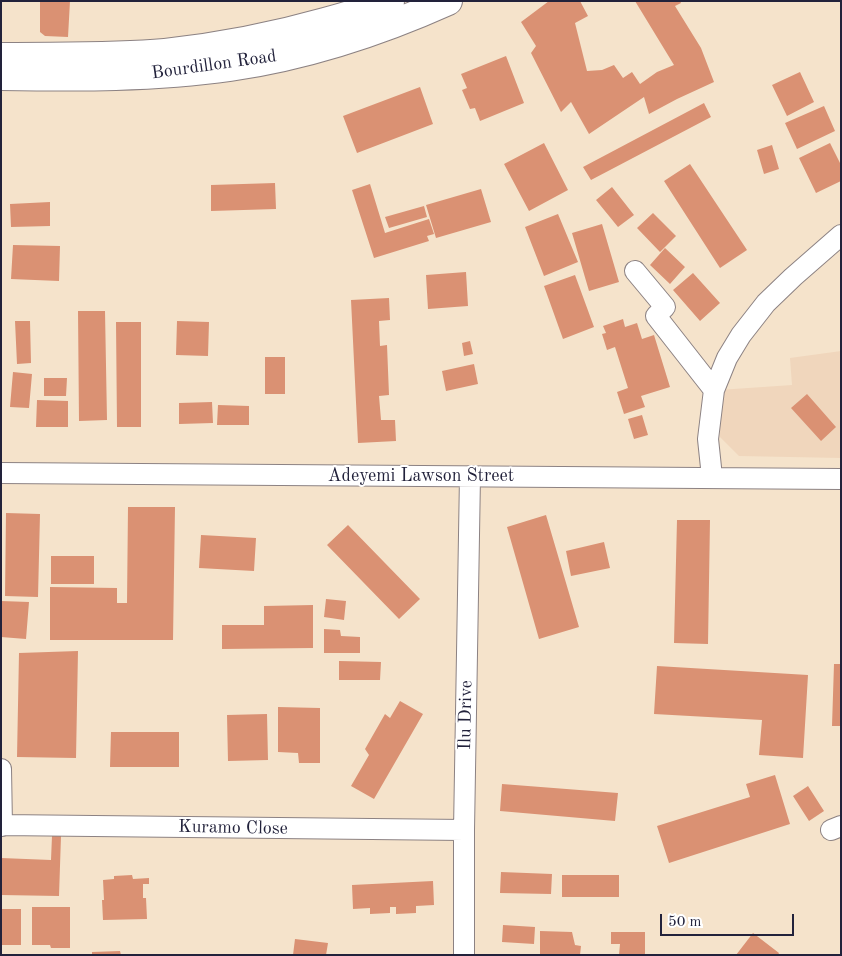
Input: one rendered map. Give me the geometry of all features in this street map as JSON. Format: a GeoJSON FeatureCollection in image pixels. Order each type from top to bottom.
{"type":"FeatureCollection","features":[{"type":"Feature","properties":{"kind":"main road","name":"Bourdillon Road"},"geometry":{"type":"LineString","coordinates":[[1,57],[163,53],[208,48],[248,42],[294,31],[390,1]]}},
{"type":"Feature","properties":{"kind":"main road","name":"Bourdillon Road"},"geometry":{"type":"LineString","coordinates":[[1,76],[160,74],[229,67],[271,60],[364,34],[412,17],[448,1]]}},
{"type":"Feature","properties":{"kind":"street"},"geometry":{"type":"LineString","coordinates":[[712,477],[708,438],[714,390],[727,358],[741,335],[766,302],[841,235]]}},
{"type":"Feature","properties":{"kind":"street"},"geometry":{"type":"LineString","coordinates":[[635,271],[665,306],[656,316],[714,390]]}},
{"type":"Feature","properties":{"kind":"street","name":"Adeyemi Lawson Street"},"geometry":{"type":"LineString","coordinates":[[1,473],[841,479]]}},
{"type":"Feature","properties":{"kind":"street","name":"Ilu Drive"},"geometry":{"type":"LineString","coordinates":[[464,955],[464,830],[470,476]]}},
{"type":"Feature","properties":{"kind":"street"},"geometry":{"type":"LineString","coordinates":[[1,769],[2,826]]}},
{"type":"Feature","properties":{"kind":"street","name":"Kuramo Close"},"geometry":{"type":"LineString","coordinates":[[2,826],[464,830]]}},
{"type":"Feature","properties":{"kind":"shaded area"},"geometry":{"type":"Polygon","coordinates":[[[841,351],[841,458],[739,456],[720,437],[719,390],[792,385],[790,358],[841,351]]]}},
{"type":"Feature","properties":{"kind":"building"},"geometry":{"type":"Polygon","coordinates":[[[40,1],[70,1],[68,37],[45,36],[40,32],[40,1]]]}},
{"type":"Feature","properties":{"kind":"building"},"geometry":{"type":"Polygon","coordinates":[[[549,1],[580,1],[588,16],[575,23],[587,71],[602,70],[614,65],[623,78],[632,72],[640,84],[657,72],[674,65],[635,1],[680,1],[681,3],[675,6],[701,48],[714,82],[649,114],[644,97],[589,134],[571,102],[561,112],[531,53],[536,46],[521,22],[549,1]]]}},
{"type":"Feature","properties":{"kind":"building"},"geometry":{"type":"Polygon","coordinates":[[[506,56],[524,103],[480,121],[475,108],[470,109],[462,90],[467,88],[461,74],[506,56]]]}},
{"type":"Feature","properties":{"kind":"building"},"geometry":{"type":"Polygon","coordinates":[[[800,72],[814,102],[787,116],[772,85],[800,72]]]}},
{"type":"Feature","properties":{"kind":"building"},"geometry":{"type":"Polygon","coordinates":[[[420,87],[433,124],[357,153],[343,116],[420,87]]]}},
{"type":"Feature","properties":{"kind":"building"},"geometry":{"type":"Polygon","coordinates":[[[704,103],[711,117],[591,180],[583,167],[704,103]]]}},
{"type":"Feature","properties":{"kind":"building"},"geometry":{"type":"Polygon","coordinates":[[[824,106],[835,131],[797,149],[785,123],[824,106]]]}},
{"type":"Feature","properties":{"kind":"building"},"geometry":{"type":"Polygon","coordinates":[[[544,143],[568,190],[529,211],[504,164],[544,143]]]}},
{"type":"Feature","properties":{"kind":"building"},"geometry":{"type":"Polygon","coordinates":[[[830,143],[841,165],[841,181],[816,193],[799,158],[830,143]]]}},
{"type":"Feature","properties":{"kind":"building"},"geometry":{"type":"Polygon","coordinates":[[[772,145],[779,169],[764,174],[757,150],[772,145]]]}},
{"type":"Feature","properties":{"kind":"building"},"geometry":{"type":"Polygon","coordinates":[[[690,164],[747,250],[720,268],[664,181],[690,164]]]}},
{"type":"Feature","properties":{"kind":"building"},"geometry":{"type":"Polygon","coordinates":[[[275,183],[276,209],[211,211],[211,185],[275,183]]]}},
{"type":"Feature","properties":{"kind":"building"},"geometry":{"type":"Polygon","coordinates":[[[370,184],[385,233],[429,219],[434,234],[427,236],[429,241],[374,258],[352,190],[370,184]]]}},
{"type":"Feature","properties":{"kind":"building"},"geometry":{"type":"Polygon","coordinates":[[[612,187],[634,215],[618,227],[596,200],[612,187]]]}},
{"type":"Feature","properties":{"kind":"building"},"geometry":{"type":"Polygon","coordinates":[[[481,189],[491,222],[436,238],[426,205],[481,189]]]}},
{"type":"Feature","properties":{"kind":"building"},"geometry":{"type":"Polygon","coordinates":[[[50,202],[50,226],[11,227],[10,204],[50,202]]]}},
{"type":"Feature","properties":{"kind":"building"},"geometry":{"type":"Polygon","coordinates":[[[424,206],[427,217],[389,228],[385,217],[424,206]]]}},
{"type":"Feature","properties":{"kind":"building"},"geometry":{"type":"Polygon","coordinates":[[[653,213],[676,236],[660,252],[637,228],[653,213]]]}},
{"type":"Feature","properties":{"kind":"building"},"geometry":{"type":"Polygon","coordinates":[[[558,214],[578,262],[544,276],[525,227],[558,214]]]}},
{"type":"Feature","properties":{"kind":"building"},"geometry":{"type":"Polygon","coordinates":[[[602,224],[619,282],[589,291],[572,233],[602,224]]]}},
{"type":"Feature","properties":{"kind":"building"},"geometry":{"type":"Polygon","coordinates":[[[13,245],[60,246],[59,281],[11,279],[13,245]]]}},
{"type":"Feature","properties":{"kind":"building"},"geometry":{"type":"Polygon","coordinates":[[[665,248],[685,267],[670,284],[650,265],[665,248]]]}},
{"type":"Feature","properties":{"kind":"building"},"geometry":{"type":"Polygon","coordinates":[[[466,272],[468,306],[428,309],[426,275],[466,272]]]}},
{"type":"Feature","properties":{"kind":"building"},"geometry":{"type":"Polygon","coordinates":[[[693,273],[720,303],[700,321],[673,290],[693,273]]]}},
{"type":"Feature","properties":{"kind":"building"},"geometry":{"type":"Polygon","coordinates":[[[575,275],[594,327],[563,339],[544,286],[575,275]]]}},
{"type":"Feature","properties":{"kind":"building"},"geometry":{"type":"Polygon","coordinates":[[[389,298],[390,320],[379,321],[380,346],[387,345],[389,395],[379,396],[381,420],[395,420],[396,441],[358,443],[351,300],[389,298]]]}},
{"type":"Feature","properties":{"kind":"building"},"geometry":{"type":"Polygon","coordinates":[[[78,311],[105,311],[107,420],[79,421],[78,311]]]}},
{"type":"Feature","properties":{"kind":"building"},"geometry":{"type":"Polygon","coordinates":[[[623,319],[625,327],[637,323],[642,339],[654,335],[670,387],[641,396],[645,407],[624,414],[617,392],[628,388],[615,347],[607,350],[602,334],[606,333],[603,326],[623,319]]]}},
{"type":"Feature","properties":{"kind":"building"},"geometry":{"type":"Polygon","coordinates":[[[15,321],[30,321],[31,363],[17,364],[15,321]]]}},
{"type":"Feature","properties":{"kind":"building"},"geometry":{"type":"Polygon","coordinates":[[[177,321],[209,322],[208,356],[176,355],[177,321]]]}},
{"type":"Feature","properties":{"kind":"building"},"geometry":{"type":"Polygon","coordinates":[[[116,322],[141,322],[141,427],[117,427],[116,322]]]}},
{"type":"Feature","properties":{"kind":"building"},"geometry":{"type":"Polygon","coordinates":[[[470,341],[473,354],[464,356],[462,343],[470,341]]]}},
{"type":"Feature","properties":{"kind":"building"},"geometry":{"type":"Polygon","coordinates":[[[265,357],[285,357],[285,394],[265,394],[265,357]]]}},
{"type":"Feature","properties":{"kind":"building"},"geometry":{"type":"Polygon","coordinates":[[[474,364],[478,384],[446,391],[442,371],[474,364]]]}},
{"type":"Feature","properties":{"kind":"building"},"geometry":{"type":"Polygon","coordinates":[[[13,372],[32,374],[29,408],[10,407],[13,372]]]}},
{"type":"Feature","properties":{"kind":"building"},"geometry":{"type":"Polygon","coordinates":[[[44,378],[67,378],[66,396],[44,396],[44,378]]]}},
{"type":"Feature","properties":{"kind":"building"},"geometry":{"type":"Polygon","coordinates":[[[807,394],[836,427],[821,441],[791,408],[807,394]]]}},
{"type":"Feature","properties":{"kind":"building"},"geometry":{"type":"Polygon","coordinates":[[[37,400],[68,401],[68,427],[36,427],[37,400]]]}},
{"type":"Feature","properties":{"kind":"building"},"geometry":{"type":"Polygon","coordinates":[[[212,402],[213,423],[179,424],[179,403],[212,402]]]}},
{"type":"Feature","properties":{"kind":"building"},"geometry":{"type":"Polygon","coordinates":[[[218,405],[249,406],[249,425],[217,425],[218,405]]]}},
{"type":"Feature","properties":{"kind":"building"},"geometry":{"type":"Polygon","coordinates":[[[642,415],[648,435],[634,439],[628,419],[642,415]]]}},
{"type":"Feature","properties":{"kind":"building"},"geometry":{"type":"Polygon","coordinates":[[[128,507],[175,507],[173,640],[50,640],[50,587],[117,588],[117,603],[127,603],[128,507]]]}},
{"type":"Feature","properties":{"kind":"building"},"geometry":{"type":"Polygon","coordinates":[[[6,513],[40,514],[38,597],[5,596],[6,513]]]}},
{"type":"Feature","properties":{"kind":"building"},"geometry":{"type":"Polygon","coordinates":[[[546,515],[579,627],[539,639],[507,527],[546,515]]]}},
{"type":"Feature","properties":{"kind":"building"},"geometry":{"type":"Polygon","coordinates":[[[677,520],[710,520],[708,644],[674,643],[677,520]]]}},
{"type":"Feature","properties":{"kind":"building"},"geometry":{"type":"Polygon","coordinates":[[[348,525],[420,599],[399,619],[327,545],[348,525]]]}},
{"type":"Feature","properties":{"kind":"building"},"geometry":{"type":"Polygon","coordinates":[[[201,535],[256,538],[254,571],[199,568],[201,535]]]}},
{"type":"Feature","properties":{"kind":"building"},"geometry":{"type":"Polygon","coordinates":[[[604,542],[610,568],[571,576],[566,551],[604,542]]]}},
{"type":"Feature","properties":{"kind":"building"},"geometry":{"type":"Polygon","coordinates":[[[51,556],[94,556],[94,584],[51,584],[51,556]]]}},
{"type":"Feature","properties":{"kind":"building"},"geometry":{"type":"Polygon","coordinates":[[[326,599],[346,601],[344,620],[324,617],[326,599]]]}},
{"type":"Feature","properties":{"kind":"building"},"geometry":{"type":"Polygon","coordinates":[[[1,601],[29,602],[26,639],[1,637],[1,601]]]}},
{"type":"Feature","properties":{"kind":"building"},"geometry":{"type":"Polygon","coordinates":[[[313,605],[313,648],[222,649],[222,625],[264,625],[264,606],[313,605]]]}},
{"type":"Feature","properties":{"kind":"building"},"geometry":{"type":"Polygon","coordinates":[[[324,629],[340,630],[341,636],[360,637],[360,653],[324,653],[324,629]]]}},
{"type":"Feature","properties":{"kind":"building"},"geometry":{"type":"Polygon","coordinates":[[[78,651],[76,758],[17,757],[19,653],[78,651]]]}},
{"type":"Feature","properties":{"kind":"building"},"geometry":{"type":"Polygon","coordinates":[[[339,661],[381,662],[380,680],[339,680],[339,661]]]}},
{"type":"Feature","properties":{"kind":"building"},"geometry":{"type":"Polygon","coordinates":[[[834,664],[841,664],[841,726],[832,726],[834,664]]]}},
{"type":"Feature","properties":{"kind":"building"},"geometry":{"type":"Polygon","coordinates":[[[657,666],[808,675],[803,758],[759,755],[762,720],[654,714],[657,666]]]}},
{"type":"Feature","properties":{"kind":"building"},"geometry":{"type":"Polygon","coordinates":[[[400,701],[423,714],[374,799],[351,786],[369,755],[365,749],[385,714],[390,718],[400,701]]]}},
{"type":"Feature","properties":{"kind":"building"},"geometry":{"type":"Polygon","coordinates":[[[278,707],[320,708],[320,763],[299,763],[298,753],[278,752],[278,707]]]}},
{"type":"Feature","properties":{"kind":"building"},"geometry":{"type":"Polygon","coordinates":[[[267,714],[268,760],[228,761],[227,715],[267,714]]]}},
{"type":"Feature","properties":{"kind":"building"},"geometry":{"type":"Polygon","coordinates":[[[111,732],[179,732],[179,767],[110,767],[111,732]]]}},
{"type":"Feature","properties":{"kind":"building"},"geometry":{"type":"Polygon","coordinates":[[[775,775],[790,824],[669,863],[657,826],[750,797],[746,784],[775,775]]]}},
{"type":"Feature","properties":{"kind":"building"},"geometry":{"type":"Polygon","coordinates":[[[502,784],[618,793],[615,821],[500,811],[502,784]]]}},
{"type":"Feature","properties":{"kind":"building"},"geometry":{"type":"Polygon","coordinates":[[[808,786],[824,811],[809,821],[793,796],[808,786]]]}},
{"type":"Feature","properties":{"kind":"building"},"geometry":{"type":"Polygon","coordinates":[[[52,836],[61,836],[59,896],[1,895],[1,858],[51,860],[52,836]]]}},
{"type":"Feature","properties":{"kind":"building"},"geometry":{"type":"Polygon","coordinates":[[[501,872],[552,874],[551,894],[500,893],[501,872]]]}},
{"type":"Feature","properties":{"kind":"building"},"geometry":{"type":"Polygon","coordinates":[[[132,875],[133,879],[149,878],[149,884],[143,884],[143,898],[146,898],[147,919],[103,920],[103,880],[114,879],[114,876],[132,875]]]}},
{"type":"Feature","properties":{"kind":"building"},"geometry":{"type":"Polygon","coordinates":[[[562,875],[619,875],[619,897],[562,897],[562,875]]]}},
{"type":"Feature","properties":{"kind":"building"},"geometry":{"type":"Polygon","coordinates":[[[433,881],[434,905],[416,906],[416,913],[396,914],[396,907],[390,907],[390,913],[370,914],[370,908],[353,909],[352,885],[433,881]]]}},
{"type":"Feature","properties":{"kind":"building"},"geometry":{"type":"Polygon","coordinates":[[[32,907],[70,907],[70,948],[32,945],[32,907]]]}},
{"type":"Feature","properties":{"kind":"building"},"geometry":{"type":"Polygon","coordinates":[[[1,909],[21,909],[21,945],[1,945],[1,909]]]}},
{"type":"Feature","properties":{"kind":"building"},"geometry":{"type":"Polygon","coordinates":[[[503,925],[535,927],[534,944],[502,942],[503,925]]]}},
{"type":"Feature","properties":{"kind":"building"},"geometry":{"type":"Polygon","coordinates":[[[540,931],[572,932],[575,945],[581,946],[580,955],[540,955],[540,931]]]}},
{"type":"Feature","properties":{"kind":"building"},"geometry":{"type":"Polygon","coordinates":[[[611,932],[645,932],[645,955],[619,955],[620,944],[611,944],[611,932]]]}},
{"type":"Feature","properties":{"kind":"building"},"geometry":{"type":"Polygon","coordinates":[[[753,933],[779,953],[778,955],[736,955],[753,933]]]}},
{"type":"Feature","properties":{"kind":"building"},"geometry":{"type":"Polygon","coordinates":[[[295,939],[328,943],[326,955],[293,955],[295,939]]]}},
{"type":"Feature","properties":{"kind":"building"},"geometry":{"type":"Polygon","coordinates":[[[120,951],[121,955],[92,955],[92,952],[120,951]]]}}]}
